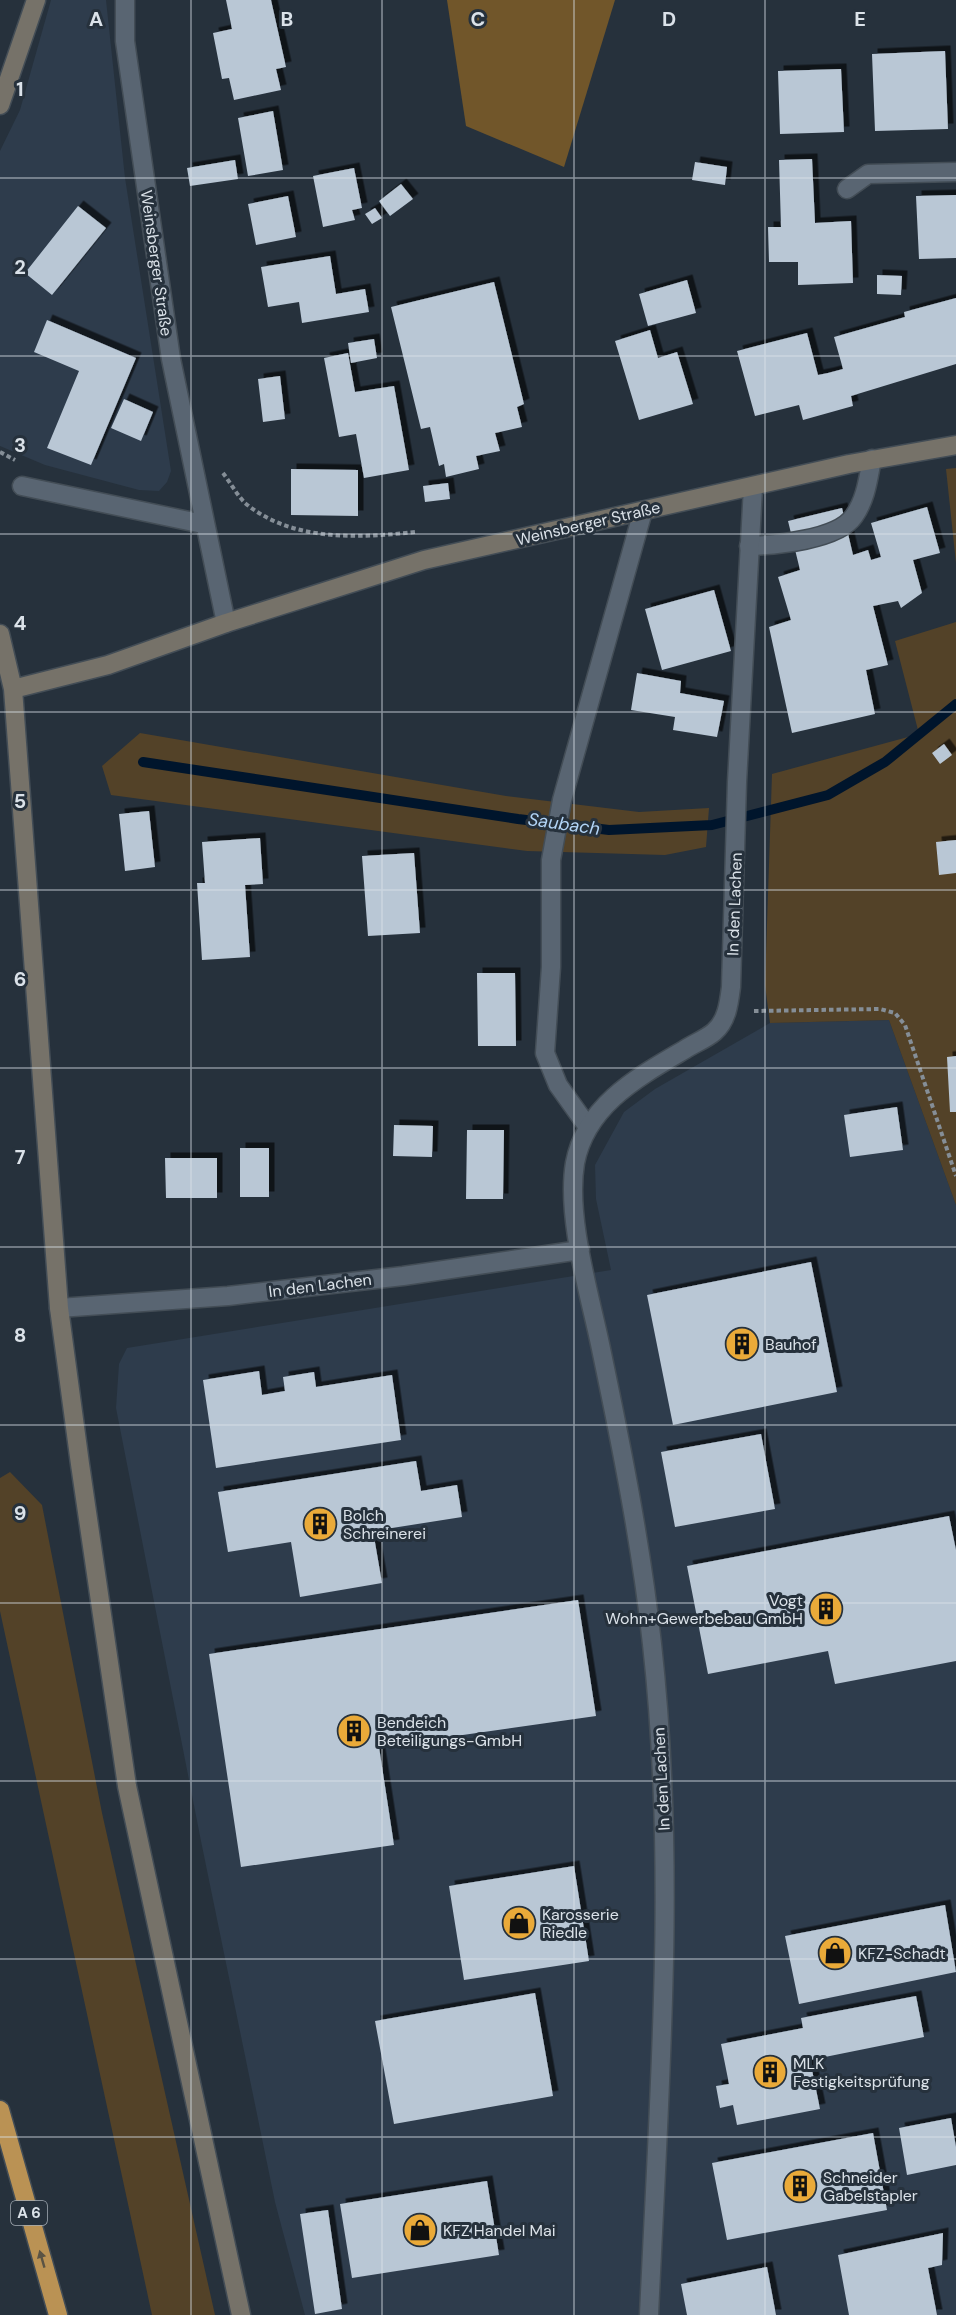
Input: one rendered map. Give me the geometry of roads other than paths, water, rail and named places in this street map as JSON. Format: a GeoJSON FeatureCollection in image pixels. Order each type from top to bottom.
{"type":"FeatureCollection","features":[{"type":"Feature","properties":{"kind":"highway","name":"A 6"},"geometry":{"type":"LineString","coordinates":[[0,2110],[58,2315]]}},
{"type":"Feature","properties":{"kind":"street"},"geometry":{"type":"LineString","coordinates":[[0,105],[36,0]]}},
{"type":"Feature","properties":{"kind":"street","name":"Weinsberger Straße"},"geometry":{"type":"LineString","coordinates":[[125,0],[125,41],[171,359],[226,623]]}},
{"type":"Feature","properties":{"kind":"street"},"geometry":{"type":"LineString","coordinates":[[847,189],[868,174],[956,172]]}},
{"type":"Feature","properties":{"kind":"street","name":"Weinsberger Straße"},"geometry":{"type":"LineString","coordinates":[[13,689],[108,666],[226,623],[424,560],[872,459],[956,445]]}},
{"type":"Feature","properties":{"kind":"street"},"geometry":{"type":"LineString","coordinates":[[750,546],[782,545],[842,527],[853,519],[864,499],[872,459]]}},
{"type":"Feature","properties":{"kind":"street"},"geometry":{"type":"LineString","coordinates":[[22,486],[204,524]]}},
{"type":"Feature","properties":{"kind":"street","name":"In den Lachen"},"geometry":{"type":"LineString","coordinates":[[649,2315],[666,1980],[664,1798],[652,1645],[638,1532],[580,1250],[575,1200],[575,1163],[588,1127],[610,1099],[640,1076],[716,1031],[728,1011],[731,987],[737,782],[753,487]]}},
{"type":"Feature","properties":{"kind":"street"},"geometry":{"type":"LineString","coordinates":[[588,1127],[558,1085],[545,1053],[551,967],[552,860],[562,800],[643,511]]}},
{"type":"Feature","properties":{"kind":"street"},"geometry":{"type":"LineString","coordinates":[[0,634],[13,689],[59,1308],[127,1786],[241,2315]]}},
{"type":"Feature","properties":{"kind":"street","name":"In den Lachen"},"geometry":{"type":"LineString","coordinates":[[59,1308],[239,1295],[403,1276],[580,1250]]}},
{"type":"Feature","properties":{"kind":"waterway","name":"Saubach"},"geometry":{"type":"LineString","coordinates":[[143,762],[518,819],[609,830],[712,825],[828,795],[885,762],[956,704]]}},
{"type":"Feature","properties":{"kind":"place","name":"Bauhof"},"geometry":{"type":"Point","coordinates":[742,1344]}},
{"type":"Feature","properties":{"kind":"place","name":"Bolch Schreinerei"},"geometry":{"type":"Point","coordinates":[320,1524]}},
{"type":"Feature","properties":{"kind":"place","name":"Vogt Wohn+Gewerbebau GmbH"},"geometry":{"type":"Point","coordinates":[826,1609]}},
{"type":"Feature","properties":{"kind":"place","name":"Bendeich Beteiligungs-GmbH"},"geometry":{"type":"Point","coordinates":[354,1731]}},
{"type":"Feature","properties":{"kind":"place","name":"Karosserie Riedle"},"geometry":{"type":"Point","coordinates":[519,1923]}},
{"type":"Feature","properties":{"kind":"place","name":"KFZ-Schadt"},"geometry":{"type":"Point","coordinates":[835,1953]}},
{"type":"Feature","properties":{"kind":"place","name":"MLK Festigkeitsprüfung"},"geometry":{"type":"Point","coordinates":[770,2072]}},
{"type":"Feature","properties":{"kind":"place","name":"Schneider Gabelstapler"},"geometry":{"type":"Point","coordinates":[800,2186]}},
{"type":"Feature","properties":{"kind":"place","name":"KFZ Handel Mai"},"geometry":{"type":"Point","coordinates":[420,2230]}}]}
